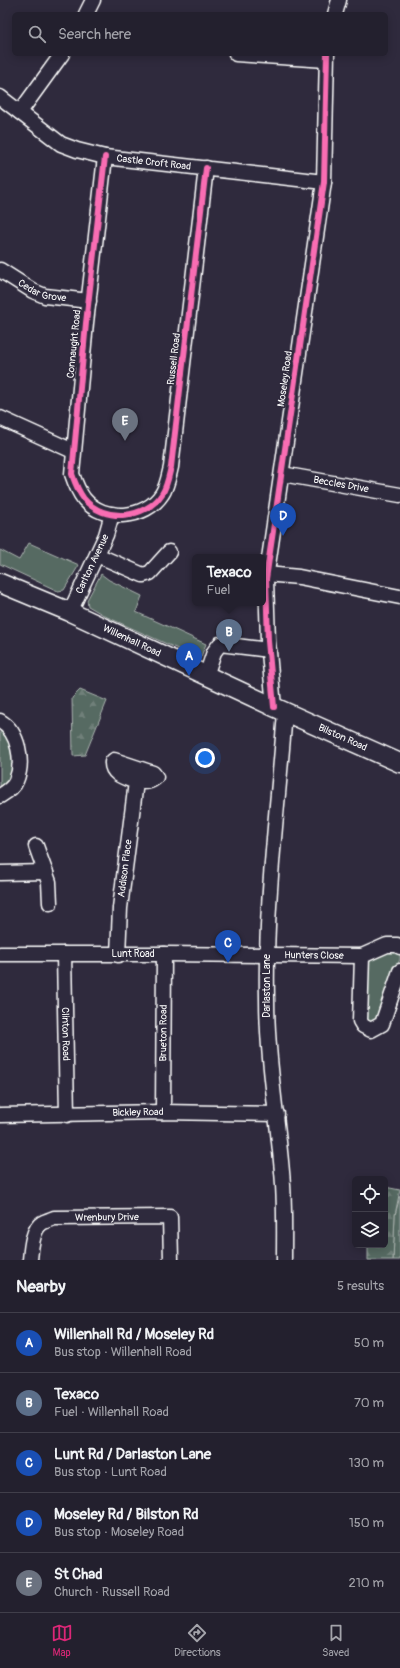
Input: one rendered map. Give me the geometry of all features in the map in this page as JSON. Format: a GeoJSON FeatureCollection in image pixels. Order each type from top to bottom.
{"type":"FeatureCollection","features":[{"type":"Feature","properties":{"kind":"main road","name":"Willenhall Road"},"geometry":{"type":"LineString","coordinates":[[0,583],[70,612],[280,709]]}},
{"type":"Feature","properties":{"kind":"main road","name":"Bilston Road"},"geometry":{"type":"LineString","coordinates":[[280,709],[400,763]]}},
{"type":"Feature","properties":{"kind":"street"},"geometry":{"type":"LineString","coordinates":[[87,12],[93,0]]}},
{"type":"Feature","properties":{"kind":"street"},"geometry":{"type":"LineString","coordinates":[[336,12],[339,0]]}},
{"type":"Feature","properties":{"kind":"street"},"geometry":{"type":"LineString","coordinates":[[20,112],[61,56]]}},
{"type":"Feature","properties":{"kind":"street"},"geometry":{"type":"LineString","coordinates":[[297,56],[327,57]]}},
{"type":"Feature","properties":{"kind":"street","name":"Moseley Road"},"geometry":{"type":"LineString","coordinates":[[280,709],[269,650],[266,608],[266,574],[324,182],[327,57]]}},
{"type":"Feature","properties":{"kind":"street","name":"Castle Croft Road"},"geometry":{"type":"LineString","coordinates":[[0,97],[61,144],[77,150],[105,157],[324,182]]}},
{"type":"Feature","properties":{"kind":"street","name":"Connaught Road"},"geometry":{"type":"LineString","coordinates":[[105,157],[73,451],[72,474],[76,486],[84,500],[98,509],[112,514]]}},
{"type":"Feature","properties":{"kind":"street","name":"Russell Road"},"geometry":{"type":"LineString","coordinates":[[112,514],[125,516],[147,509],[155,503],[163,493],[171,467],[206,168]]}},
{"type":"Feature","properties":{"kind":"street","name":"Cedar Grove"},"geometry":{"type":"LineString","coordinates":[[0,270],[33,291],[45,296],[89,301]]}},
{"type":"Feature","properties":{"kind":"street"},"geometry":{"type":"LineString","coordinates":[[0,418],[73,451]]}},
{"type":"Feature","properties":{"kind":"street","name":"Beccles Drive"},"geometry":{"type":"LineString","coordinates":[[282,474],[400,495]]}},
{"type":"Feature","properties":{"kind":"street","name":"Carlton Avenue"},"geometry":{"type":"LineString","coordinates":[[70,612],[97,555],[112,514]]}},
{"type":"Feature","properties":{"kind":"street"},"geometry":{"type":"LineString","coordinates":[[97,555],[143,575],[150,573],[169,552]]}},
{"type":"Feature","properties":{"kind":"street"},"geometry":{"type":"LineString","coordinates":[[266,574],[299,577],[400,597]]}},
{"type":"Feature","properties":{"kind":"street"},"geometry":{"type":"LineString","coordinates":[[206,676],[214,652],[220,644],[269,650]]}},
{"type":"Feature","properties":{"kind":"street","name":"Darlaston Lane"},"geometry":{"type":"LineString","coordinates":[[280,709],[267,954],[268,1034],[282,1175],[284,1260]]}},
{"type":"Feature","properties":{"kind":"street"},"geometry":{"type":"LineString","coordinates":[[0,721],[5,724],[11,732],[16,743],[20,762],[16,783],[0,796]]}},
{"type":"Feature","properties":{"kind":"street","name":"Addison Place"},"geometry":{"type":"LineString","coordinates":[[118,955],[120,908],[136,782]]}},
{"type":"Feature","properties":{"kind":"street"},"geometry":{"type":"LineString","coordinates":[[36,846],[49,882],[50,903]]}},
{"type":"Feature","properties":{"kind":"street"},"geometry":{"type":"LineString","coordinates":[[0,873],[46,872]]}},
{"type":"Feature","properties":{"kind":"street","name":"Hunters Close"},"geometry":{"type":"LineString","coordinates":[[267,954],[362,956],[387,945],[397,945],[400,947]]}},
{"type":"Feature","properties":{"kind":"street","name":"Lunt Road"},"geometry":{"type":"LineString","coordinates":[[0,954],[267,954]]}},
{"type":"Feature","properties":{"kind":"street","name":"Clinton Road"},"geometry":{"type":"LineString","coordinates":[[64,954],[67,1115]]}},
{"type":"Feature","properties":{"kind":"street","name":"Brueton Road"},"geometry":{"type":"LineString","coordinates":[[163,1112],[164,954]]}},
{"type":"Feature","properties":{"kind":"street"},"geometry":{"type":"LineString","coordinates":[[362,956],[360,1021],[363,1026],[371,1030],[382,1024],[400,971]]}},
{"type":"Feature","properties":{"kind":"street","name":"Bickley Road"},"geometry":{"type":"LineString","coordinates":[[0,1115],[67,1115],[163,1112],[277,1114]]}},
{"type":"Feature","properties":{"kind":"street","name":"Wrenbury Drive"},"geometry":{"type":"LineString","coordinates":[[30,1260],[34,1235],[40,1223],[54,1218],[170,1217],[170,1260]]}},
{"type":"Feature","properties":{"kind":"green space"},"geometry":{"type":"Polygon","coordinates":[[[29,543],[79,565],[64,590],[58,591],[0,564],[0,550],[19,560],[29,543]]]}},
{"type":"Feature","properties":{"kind":"green space"},"geometry":{"type":"Polygon","coordinates":[[[101,574],[109,580],[142,596],[136,612],[206,644],[200,659],[107,617],[88,606],[87,600],[101,574]]]}},
{"type":"Feature","properties":{"kind":"green space"},"geometry":{"type":"Polygon","coordinates":[[[80,690],[107,701],[85,755],[73,756],[72,698],[80,690]]]}},
{"type":"Feature","properties":{"kind":"green space"},"geometry":{"type":"Polygon","coordinates":[[[0,726],[12,739],[13,775],[8,783],[0,789],[0,726]]]}},
{"type":"Feature","properties":{"kind":"green space"},"geometry":{"type":"Polygon","coordinates":[[[390,950],[400,953],[400,959],[378,1021],[373,1023],[368,1021],[367,1017],[368,959],[390,950]]]}},
{"type":"Feature","properties":{"kind":"green space"},"geometry":{"type":"Polygon","coordinates":[[[388,1188],[400,1190],[395,1215],[393,1260],[368,1260],[368,1248],[388,1248],[388,1188]]]}},
{"type":"Feature","properties":{"kind":"green space"},"geometry":{"type":"Polygon","coordinates":[[[400,1196],[400,1260],[393,1260],[395,1215],[400,1196]]]}},
{"type":"Feature","properties":{"kind":"cycle path"},"geometry":{"type":"LineString","coordinates":[[266,579],[324,182],[327,56]]}},
{"type":"Feature","properties":{"kind":"cycle path"},"geometry":{"type":"LineString","coordinates":[[105,157],[86,323],[72,474],[84,499],[92,507],[113,515],[136,513],[146,509],[162,494],[168,481],[171,467],[206,168]]}},
{"type":"Feature","properties":{"kind":"cycle path"},"geometry":{"type":"LineString","coordinates":[[266,579],[268,641],[274,707]]}},
{"type":"Feature","properties":{"kind":"place","name":"St Chad"},"geometry":{"type":"Point","coordinates":[125,441]}},
{"type":"Feature","properties":{"kind":"place","name":"Moseley Rd / Bilston Rd"},"geometry":{"type":"Point","coordinates":[283,536]}},
{"type":"Feature","properties":{"kind":"place","name":"Texaco"},"geometry":{"type":"Point","coordinates":[229,652]}},
{"type":"Feature","properties":{"kind":"place","name":"Willenhall Rd / Moseley Rd"},"geometry":{"type":"Point","coordinates":[189,676]}},
{"type":"Feature","properties":{"kind":"place","name":"Lunt Rd / Darlaston Lane"},"geometry":{"type":"Point","coordinates":[228,963]}}]}
